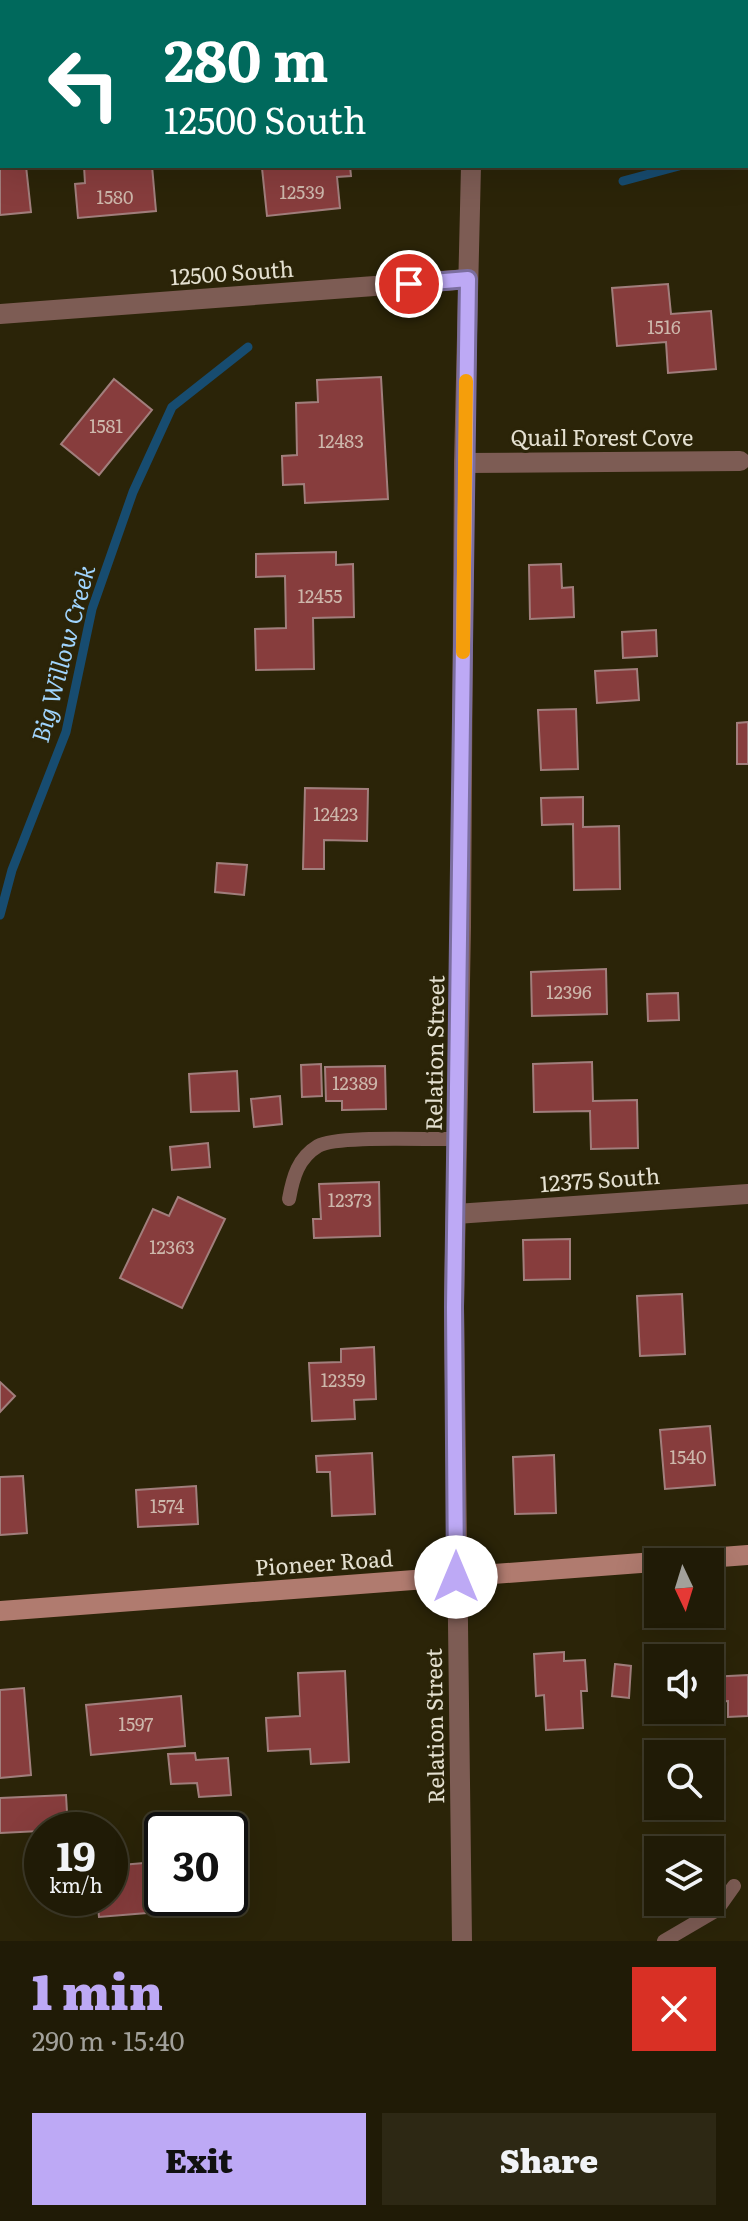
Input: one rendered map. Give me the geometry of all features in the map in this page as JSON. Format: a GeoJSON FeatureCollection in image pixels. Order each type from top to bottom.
{"type":"FeatureCollection","features":[{"type":"Feature","properties":{"kind":"street","name":"Relation Street"},"geometry":{"type":"LineString","coordinates":[[462,1941],[454,1307],[464,463],[471,168]]}},
{"type":"Feature","properties":{"kind":"street","name":"12500 South"},"geometry":{"type":"LineString","coordinates":[[0,314],[468,279]]}},
{"type":"Feature","properties":{"kind":"street","name":"Quail Forest Cove"},"geometry":{"type":"LineString","coordinates":[[464,463],[740,461]]}},
{"type":"Feature","properties":{"kind":"street","name":"12375 South"},"geometry":{"type":"LineString","coordinates":[[456,1214],[748,1194]]}},
{"type":"Feature","properties":{"kind":"street","name":"Pioneer Road"},"geometry":{"type":"LineString","coordinates":[[0,1611],[748,1555]]}},
{"type":"Feature","properties":{"kind":"lane"},"geometry":{"type":"LineString","coordinates":[[289,1199],[301,1160],[320,1144],[344,1140],[457,1139]]}},
{"type":"Feature","properties":{"kind":"lane"},"geometry":{"type":"LineString","coordinates":[[664,1941],[717,1910],[734,1886]]}},
{"type":"Feature","properties":{"kind":"building"},"geometry":{"type":"Polygon","coordinates":[[[0,168],[26,168],[31,212],[0,215],[0,168]]]}},
{"type":"Feature","properties":{"kind":"building"},"geometry":{"type":"Polygon","coordinates":[[[84,168],[152,168],[156,211],[78,218],[75,184],[85,183],[84,168]]]}},
{"type":"Feature","properties":{"kind":"building"},"geometry":{"type":"Polygon","coordinates":[[[262,168],[350,168],[351,176],[337,177],[340,208],[267,216],[262,168]]]}},
{"type":"Feature","properties":{"kind":"building"},"geometry":{"type":"Polygon","coordinates":[[[668,284],[671,314],[711,311],[716,369],[668,373],[666,342],[617,346],[612,288],[668,284]]]}},
{"type":"Feature","properties":{"kind":"building"},"geometry":{"type":"Polygon","coordinates":[[[381,377],[388,499],[305,503],[304,484],[283,485],[282,456],[297,455],[296,403],[318,402],[317,380],[381,377]]]}},
{"type":"Feature","properties":{"kind":"building"},"geometry":{"type":"Polygon","coordinates":[[[114,379],[152,410],[99,475],[61,444],[114,379]]]}},
{"type":"Feature","properties":{"kind":"building"},"geometry":{"type":"Polygon","coordinates":[[[336,552],[336,565],[353,564],[354,617],[313,618],[314,669],[256,670],[255,629],[286,628],[285,576],[256,577],[256,554],[336,552]]]}},
{"type":"Feature","properties":{"kind":"building"},"geometry":{"type":"Polygon","coordinates":[[[561,564],[562,588],[573,587],[574,617],[530,619],[529,565],[561,564]]]}},
{"type":"Feature","properties":{"kind":"building"},"geometry":{"type":"Polygon","coordinates":[[[656,630],[657,656],[623,658],[622,632],[656,630]]]}},
{"type":"Feature","properties":{"kind":"building"},"geometry":{"type":"Polygon","coordinates":[[[637,669],[639,700],[597,703],[595,671],[637,669]]]}},
{"type":"Feature","properties":{"kind":"building"},"geometry":{"type":"Polygon","coordinates":[[[576,709],[578,769],[541,770],[538,710],[576,709]]]}},
{"type":"Feature","properties":{"kind":"building"},"geometry":{"type":"Polygon","coordinates":[[[748,722],[748,764],[737,764],[737,723],[748,722]]]}},
{"type":"Feature","properties":{"kind":"building"},"geometry":{"type":"Polygon","coordinates":[[[305,788],[368,789],[367,841],[324,840],[324,869],[303,869],[305,788]]]}},
{"type":"Feature","properties":{"kind":"building"},"geometry":{"type":"Polygon","coordinates":[[[583,797],[583,827],[619,826],[620,889],[574,890],[573,824],[542,825],[541,798],[583,797]]]}},
{"type":"Feature","properties":{"kind":"building"},"geometry":{"type":"Polygon","coordinates":[[[217,863],[247,865],[244,895],[215,892],[217,863]]]}},
{"type":"Feature","properties":{"kind":"building"},"geometry":{"type":"Polygon","coordinates":[[[606,969],[607,1014],[532,1016],[531,972],[606,969]]]}},
{"type":"Feature","properties":{"kind":"building"},"geometry":{"type":"Polygon","coordinates":[[[678,993],[679,1020],[648,1021],[647,994],[678,993]]]}},
{"type":"Feature","properties":{"kind":"building"},"geometry":{"type":"Polygon","coordinates":[[[592,1062],[593,1101],[637,1100],[638,1148],[591,1149],[590,1111],[534,1112],[533,1064],[592,1062]]]}},
{"type":"Feature","properties":{"kind":"building"},"geometry":{"type":"Polygon","coordinates":[[[321,1064],[322,1096],[302,1097],[301,1065],[321,1064]]]}},
{"type":"Feature","properties":{"kind":"building"},"geometry":{"type":"Polygon","coordinates":[[[385,1066],[386,1109],[342,1110],[342,1101],[326,1101],[325,1067],[385,1066]]]}},
{"type":"Feature","properties":{"kind":"building"},"geometry":{"type":"Polygon","coordinates":[[[237,1071],[239,1111],[191,1112],[189,1074],[237,1071]]]}},
{"type":"Feature","properties":{"kind":"building"},"geometry":{"type":"Polygon","coordinates":[[[280,1096],[282,1124],[254,1127],[251,1099],[280,1096]]]}},
{"type":"Feature","properties":{"kind":"building"},"geometry":{"type":"Polygon","coordinates":[[[208,1143],[210,1167],[172,1170],[170,1147],[208,1143]]]}},
{"type":"Feature","properties":{"kind":"building"},"geometry":{"type":"Polygon","coordinates":[[[379,1182],[380,1236],[314,1238],[313,1219],[321,1219],[319,1184],[379,1182]]]}},
{"type":"Feature","properties":{"kind":"building"},"geometry":{"type":"Polygon","coordinates":[[[178,1197],[225,1219],[182,1308],[120,1278],[153,1209],[169,1216],[178,1197]]]}},
{"type":"Feature","properties":{"kind":"building"},"geometry":{"type":"Polygon","coordinates":[[[570,1239],[570,1279],[524,1280],[523,1240],[570,1239]]]}},
{"type":"Feature","properties":{"kind":"building"},"geometry":{"type":"Polygon","coordinates":[[[682,1294],[685,1354],[640,1356],[637,1296],[682,1294]]]}},
{"type":"Feature","properties":{"kind":"building"},"geometry":{"type":"Polygon","coordinates":[[[374,1347],[376,1399],[354,1400],[355,1419],[312,1421],[309,1363],[341,1362],[341,1349],[374,1347]]]}},
{"type":"Feature","properties":{"kind":"building"},"geometry":{"type":"Polygon","coordinates":[[[0,1382],[15,1396],[0,1412],[0,1382]]]}},
{"type":"Feature","properties":{"kind":"building"},"geometry":{"type":"Polygon","coordinates":[[[710,1426],[715,1485],[665,1489],[660,1430],[710,1426]]]}},
{"type":"Feature","properties":{"kind":"building"},"geometry":{"type":"Polygon","coordinates":[[[372,1453],[375,1514],[332,1516],[330,1472],[317,1472],[316,1456],[372,1453]]]}},
{"type":"Feature","properties":{"kind":"building"},"geometry":{"type":"Polygon","coordinates":[[[554,1455],[556,1513],[515,1514],[513,1457],[554,1455]]]}},
{"type":"Feature","properties":{"kind":"building"},"geometry":{"type":"Polygon","coordinates":[[[23,1476],[27,1533],[0,1535],[0,1477],[23,1476]]]}},
{"type":"Feature","properties":{"kind":"building"},"geometry":{"type":"Polygon","coordinates":[[[196,1486],[198,1524],[138,1527],[136,1490],[196,1486]]]}},
{"type":"Feature","properties":{"kind":"building"},"geometry":{"type":"Polygon","coordinates":[[[564,1652],[564,1661],[585,1660],[587,1691],[581,1691],[583,1728],[546,1730],[544,1695],[536,1696],[534,1654],[564,1652]]]}},
{"type":"Feature","properties":{"kind":"building"},"geometry":{"type":"Polygon","coordinates":[[[615,1664],[631,1666],[629,1698],[612,1696],[615,1664]]]}},
{"type":"Feature","properties":{"kind":"building"},"geometry":{"type":"Polygon","coordinates":[[[345,1671],[349,1762],[311,1764],[310,1749],[268,1751],[266,1718],[300,1716],[298,1673],[345,1671]]]}},
{"type":"Feature","properties":{"kind":"building"},"geometry":{"type":"Polygon","coordinates":[[[748,1675],[748,1716],[728,1717],[728,1701],[724,1701],[724,1676],[748,1675]]]}},
{"type":"Feature","properties":{"kind":"building"},"geometry":{"type":"Polygon","coordinates":[[[24,1688],[31,1775],[0,1778],[0,1690],[24,1688]]]}},
{"type":"Feature","properties":{"kind":"building"},"geometry":{"type":"Polygon","coordinates":[[[181,1696],[185,1746],[91,1755],[86,1705],[181,1696]]]}},
{"type":"Feature","properties":{"kind":"building"},"geometry":{"type":"Polygon","coordinates":[[[195,1753],[196,1760],[228,1758],[231,1795],[199,1797],[197,1783],[171,1784],[168,1754],[195,1753]]]}},
{"type":"Feature","properties":{"kind":"building"},"geometry":{"type":"Polygon","coordinates":[[[66,1795],[67,1812],[24,1812],[24,1832],[0,1833],[0,1798],[66,1795]]]}},
{"type":"Feature","properties":{"kind":"building"},"geometry":{"type":"Polygon","coordinates":[[[144,1863],[144,1913],[128,1915],[128,1864],[144,1863]]]}},
{"type":"Feature","properties":{"kind":"waterway","name":"Big Willow Creek"},"geometry":{"type":"LineString","coordinates":[[623,181],[672,168]]}},
{"type":"Feature","properties":{"kind":"waterway","name":"Big Willow Creek"},"geometry":{"type":"LineString","coordinates":[[0,915],[12,870],[66,732],[92,609],[133,492],[172,407],[248,347]]}},
{"type":"Feature","properties":{"kind":"slow traffic"},"geometry":{"type":"LineString","coordinates":[[463,652],[466,381]]}},
{"type":"Feature","properties":{"kind":"route"},"geometry":{"type":"LineString","coordinates":[[409,284],[468,279],[454,1307],[456,1577]]}}]}
